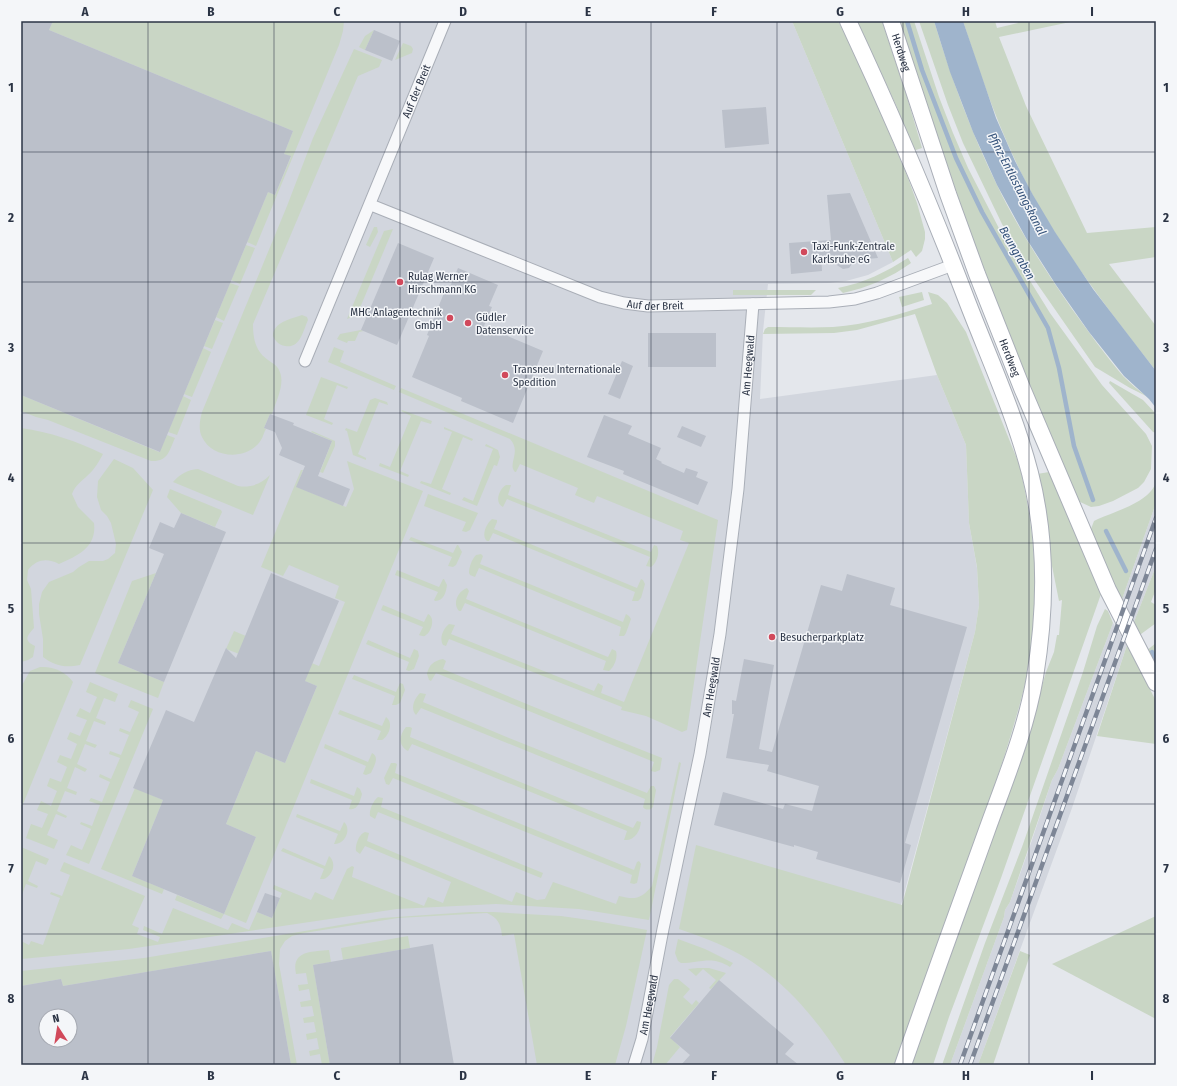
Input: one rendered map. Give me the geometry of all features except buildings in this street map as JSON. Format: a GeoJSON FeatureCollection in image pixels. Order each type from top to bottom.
{"type":"FeatureCollection","features":[{"type":"Feature","properties":{"kind":"main road"},"geometry":{"type":"LineString","coordinates":[[848,21],[906,151],[953,265],[1018,432],[1030,474],[1041,539],[1043,607],[1040,642],[1034,678],[1023,726],[1006,779],[903,1065]]}},
{"type":"Feature","properties":{"kind":"main road","name":"Herdweg"},"geometry":{"type":"LineString","coordinates":[[891,21],[977,274],[1022,388],[1108,590],[1156,684]]}},
{"type":"Feature","properties":{"kind":"street","name":"Auf der Breit"},"geometry":{"type":"LineString","coordinates":[[306,362],[445,21]]}},
{"type":"Feature","properties":{"kind":"street","name":"Auf der Breit"},"geometry":{"type":"LineString","coordinates":[[370,205],[600,297],[624,303],[648,306],[829,302],[855,299],[902,284],[953,265]]}},
{"type":"Feature","properties":{"kind":"street","name":"Am Heegwald"},"geometry":{"type":"LineString","coordinates":[[634,1065],[642,1039],[663,929],[700,754],[719,641],[738,489],[753,304]]}},
{"type":"Feature","properties":{"kind":"shaded area"},"geometry":{"type":"Polygon","coordinates":[[[21,21],[792,21],[893,262],[868,275],[846,281],[828,283],[768,284],[763,331],[760,399],[937,375],[966,445],[969,523],[977,568],[979,605],[975,632],[901,905],[849,1065],[21,1065],[21,21]]]}},
{"type":"Feature","properties":{"kind":"shaded area"},"geometry":{"type":"Polygon","coordinates":[[[1156,503],[1156,566],[1132,627],[1121,602],[1156,503]]]}},
{"type":"Feature","properties":{"kind":"shaded area"},"geometry":{"type":"Polygon","coordinates":[[[1113,623],[1127,645],[1072,808],[978,1065],[950,1065],[1004,917],[1005,910],[1010,902],[1052,780],[1058,769],[1113,623]]]}},
{"type":"Feature","properties":{"kind":"green space"},"geometry":{"type":"Polygon","coordinates":[[[53,21],[344,21],[339,45],[256,246],[247,242],[268,192],[275,195],[291,157],[284,154],[293,131],[49,30],[53,21]]]}},
{"type":"Feature","properties":{"kind":"green space"},"geometry":{"type":"Polygon","coordinates":[[[792,21],[838,21],[860,63],[917,203],[925,232],[925,239],[922,251],[916,257],[911,250],[893,262],[792,21]]]}},
{"type":"Feature","properties":{"kind":"green space"},"geometry":{"type":"Polygon","coordinates":[[[857,21],[882,21],[922,148],[913,151],[896,105],[857,21]]]}},
{"type":"Feature","properties":{"kind":"green space"},"geometry":{"type":"Polygon","coordinates":[[[898,21],[914,21],[939,97],[953,133],[968,168],[1006,242],[1050,313],[1102,385],[1146,434],[1152,446],[1151,469],[1144,482],[1138,488],[1113,501],[1091,507],[1078,501],[992,292],[957,196],[898,21]]]}},
{"type":"Feature","properties":{"kind":"green space"},"geometry":{"type":"Polygon","coordinates":[[[919,21],[934,21],[947,63],[970,125],[1013,217],[1072,309],[1103,351],[1123,376],[1146,396],[1095,367],[1029,272],[1002,224],[963,143],[948,105],[919,21]]]}},
{"type":"Feature","properties":{"kind":"green space"},"geometry":{"type":"Polygon","coordinates":[[[963,21],[995,21],[997,28],[1018,23],[1017,21],[1075,21],[999,37],[1026,106],[1087,233],[1156,227],[1156,257],[1109,264],[1156,326],[1156,371],[1098,295],[1062,243],[1029,188],[1007,143],[993,109],[963,21]]]}},
{"type":"Feature","properties":{"kind":"green space"},"geometry":{"type":"Polygon","coordinates":[[[374,30],[365,50],[359,47],[365,36],[374,30]]]}},
{"type":"Feature","properties":{"kind":"green space"},"geometry":{"type":"Polygon","coordinates":[[[403,43],[411,46],[413,49],[412,53],[395,60],[403,43]]]}},
{"type":"Feature","properties":{"kind":"green space"},"geometry":{"type":"Polygon","coordinates":[[[354,49],[382,60],[379,67],[358,76],[253,324],[254,339],[260,353],[277,367],[281,375],[281,386],[278,398],[272,414],[270,414],[264,428],[266,429],[261,440],[255,447],[239,454],[230,455],[222,453],[214,450],[202,437],[200,421],[202,412],[287,206],[313,138],[354,49]]]}},
{"type":"Feature","properties":{"kind":"green space"},"geometry":{"type":"Polygon","coordinates":[[[374,227],[377,227],[378,232],[370,247],[366,245],[374,227]]]}},
{"type":"Feature","properties":{"kind":"green space"},"geometry":{"type":"Polygon","coordinates":[[[393,229],[357,315],[347,319],[384,231],[393,229]]]}},
{"type":"Feature","properties":{"kind":"green space"},"geometry":{"type":"Polygon","coordinates":[[[246,245],[255,248],[240,284],[231,280],[246,245]]]}},
{"type":"Feature","properties":{"kind":"green space"},"geometry":{"type":"Polygon","coordinates":[[[908,258],[911,263],[896,273],[879,281],[843,293],[838,288],[857,283],[874,276],[908,258]]]}},
{"type":"Feature","properties":{"kind":"green space"},"geometry":{"type":"Polygon","coordinates":[[[230,283],[239,286],[224,321],[216,317],[230,283]]]}},
{"type":"Feature","properties":{"kind":"green space"},"geometry":{"type":"Polygon","coordinates":[[[733,290],[816,290],[811,295],[733,295],[733,290]]]}},
{"type":"Feature","properties":{"kind":"green space"},"geometry":{"type":"Polygon","coordinates":[[[922,292],[924,300],[902,307],[899,297],[922,292]]]}},
{"type":"Feature","properties":{"kind":"green space"},"geometry":{"type":"Polygon","coordinates":[[[928,292],[938,295],[947,303],[966,332],[1019,464],[1025,489],[1032,539],[1035,590],[1033,641],[1024,688],[1005,754],[894,1065],[846,1065],[825,1033],[813,1018],[773,977],[741,955],[710,940],[679,929],[696,845],[902,905],[975,632],[979,605],[977,567],[969,523],[966,445],[937,375],[915,314],[857,330],[834,333],[763,334],[765,329],[768,327],[845,326],[908,312],[932,304],[928,292]]]}},
{"type":"Feature","properties":{"kind":"green space"},"geometry":{"type":"Polygon","coordinates":[[[302,315],[307,317],[308,320],[298,342],[290,346],[283,345],[275,340],[273,336],[274,331],[279,324],[302,315]]]}},
{"type":"Feature","properties":{"kind":"green space"},"geometry":{"type":"Polygon","coordinates":[[[215,320],[223,323],[212,349],[204,346],[215,320]]]}},
{"type":"Feature","properties":{"kind":"green space"},"geometry":{"type":"Polygon","coordinates":[[[361,330],[364,331],[359,332],[355,341],[348,341],[347,343],[337,339],[340,334],[361,330]]]}},
{"type":"Feature","properties":{"kind":"green space"},"geometry":{"type":"Polygon","coordinates":[[[334,347],[344,351],[340,362],[396,386],[394,390],[328,362],[334,347]]]}},
{"type":"Feature","properties":{"kind":"green space"},"geometry":{"type":"Polygon","coordinates":[[[203,348],[211,352],[192,397],[184,394],[203,348]]]}},
{"type":"Feature","properties":{"kind":"green space"},"geometry":{"type":"Polygon","coordinates":[[[321,377],[348,387],[347,389],[337,385],[324,419],[333,423],[332,425],[306,415],[321,377]]]}},
{"type":"Feature","properties":{"kind":"green space"},"geometry":{"type":"Polygon","coordinates":[[[1110,381],[1143,400],[1156,414],[1156,433],[1153,432],[1109,383],[1110,381]]]}},
{"type":"Feature","properties":{"kind":"green space"},"geometry":{"type":"Polygon","coordinates":[[[401,388],[718,520],[687,730],[682,732],[646,716],[621,710],[622,707],[449,639],[446,646],[443,645],[441,639],[443,631],[449,624],[455,625],[451,634],[594,691],[598,683],[603,686],[601,693],[624,702],[689,543],[680,540],[683,531],[597,496],[594,503],[575,495],[578,488],[520,464],[515,472],[513,465],[515,449],[510,439],[399,392],[401,388]]]}},
{"type":"Feature","properties":{"kind":"green space"},"geometry":{"type":"Polygon","coordinates":[[[21,395],[159,452],[167,435],[175,438],[164,458],[157,461],[151,461],[48,420],[21,411],[21,395]]]}},
{"type":"Feature","properties":{"kind":"green space"},"geometry":{"type":"Polygon","coordinates":[[[183,396],[191,400],[177,435],[168,432],[183,396]]]}},
{"type":"Feature","properties":{"kind":"green space"},"geometry":{"type":"Polygon","coordinates":[[[375,398],[387,402],[388,405],[379,402],[358,454],[366,458],[366,460],[353,455],[347,431],[345,430],[346,428],[357,432],[370,400],[375,398]]]}},
{"type":"Feature","properties":{"kind":"green space"},"geometry":{"type":"Polygon","coordinates":[[[402,410],[432,421],[431,424],[421,421],[400,471],[409,475],[408,477],[379,466],[380,463],[390,467],[411,416],[401,411],[402,410]]]}},
{"type":"Feature","properties":{"kind":"green space"},"geometry":{"type":"Polygon","coordinates":[[[444,427],[473,439],[472,441],[463,437],[442,489],[451,493],[450,495],[420,483],[421,481],[431,484],[452,432],[444,429],[444,427]]]}},
{"type":"Feature","properties":{"kind":"green space"},"geometry":{"type":"Polygon","coordinates":[[[21,428],[63,438],[103,454],[95,468],[77,485],[72,494],[78,507],[94,523],[94,531],[89,544],[85,550],[73,558],[59,564],[46,560],[31,566],[28,570],[27,580],[31,589],[34,628],[27,638],[31,644],[35,646],[33,657],[21,662],[21,428]]]}},
{"type":"Feature","properties":{"kind":"green space"},"geometry":{"type":"Polygon","coordinates":[[[312,431],[335,441],[335,446],[323,473],[320,472],[332,441],[311,432],[312,431]]]}},
{"type":"Feature","properties":{"kind":"green space"},"geometry":{"type":"Polygon","coordinates":[[[486,444],[498,450],[500,457],[497,466],[494,465],[477,506],[462,500],[464,497],[473,501],[493,449],[485,446],[486,444]]]}},
{"type":"Feature","properties":{"kind":"green space"},"geometry":{"type":"Polygon","coordinates":[[[114,459],[133,468],[153,490],[80,665],[60,666],[43,657],[43,639],[39,614],[39,604],[42,592],[49,582],[73,572],[89,561],[103,561],[115,553],[116,544],[111,523],[101,510],[97,497],[98,481],[114,459]]]}},
{"type":"Feature","properties":{"kind":"green space"},"geometry":{"type":"Polygon","coordinates":[[[347,461],[423,491],[246,923],[224,914],[256,837],[226,824],[256,751],[285,763],[317,686],[255,661],[262,643],[319,666],[345,602],[335,598],[339,586],[289,565],[283,576],[261,567],[301,470],[303,470],[297,487],[346,507],[354,489],[347,461]]]}},
{"type":"Feature","properties":{"kind":"green space"},"geometry":{"type":"Polygon","coordinates":[[[198,469],[238,486],[256,485],[270,475],[253,515],[173,482],[184,473],[190,470],[198,469]]]}},
{"type":"Feature","properties":{"kind":"green space"},"geometry":{"type":"Polygon","coordinates":[[[1049,472],[1101,594],[1001,878],[949,1017],[933,1065],[911,1065],[1029,731],[1046,672],[1054,652],[1057,635],[1059,635],[1062,600],[1059,601],[1050,556],[1037,474],[1049,472]]]}},
{"type":"Feature","properties":{"kind":"green space"},"geometry":{"type":"Polygon","coordinates":[[[1156,482],[1156,503],[1121,602],[1091,529],[1094,521],[1132,505],[1147,495],[1153,489],[1156,482]]]}},
{"type":"Feature","properties":{"kind":"green space"},"geometry":{"type":"Polygon","coordinates":[[[506,485],[511,485],[508,495],[651,552],[654,545],[657,546],[658,555],[656,560],[651,567],[646,566],[650,557],[507,499],[503,507],[500,505],[498,496],[503,487],[506,485]]]}},
{"type":"Feature","properties":{"kind":"green space"},"geometry":{"type":"Polygon","coordinates":[[[170,489],[221,510],[222,512],[215,527],[181,513],[167,497],[170,489]]]}},
{"type":"Feature","properties":{"kind":"green space"},"geometry":{"type":"Polygon","coordinates":[[[428,494],[478,513],[470,530],[466,532],[462,531],[466,522],[424,506],[428,494]]]}},
{"type":"Feature","properties":{"kind":"green space"},"geometry":{"type":"Polygon","coordinates":[[[492,519],[497,520],[494,529],[637,588],[641,579],[643,580],[645,584],[641,598],[638,601],[632,601],[635,592],[493,533],[489,541],[487,541],[484,533],[492,519]]]}},
{"type":"Feature","properties":{"kind":"green space"},"geometry":{"type":"Polygon","coordinates":[[[411,537],[453,553],[458,545],[462,552],[456,565],[453,567],[448,566],[452,557],[409,540],[411,537]]]}},
{"type":"Feature","properties":{"kind":"green space"},"geometry":{"type":"Polygon","coordinates":[[[481,554],[483,556],[480,564],[623,622],[626,614],[631,619],[626,633],[624,636],[619,636],[621,627],[479,568],[475,577],[470,575],[469,571],[472,561],[476,555],[481,554]]]}},
{"type":"Feature","properties":{"kind":"green space"},"geometry":{"type":"Polygon","coordinates":[[[1156,566],[1156,589],[1151,602],[1156,605],[1156,623],[1137,637],[1132,627],[1156,566]]]}},
{"type":"Feature","properties":{"kind":"green space"},"geometry":{"type":"Polygon","coordinates":[[[397,570],[439,587],[444,579],[447,585],[444,596],[438,601],[435,601],[434,600],[438,592],[395,575],[397,570]]]}},
{"type":"Feature","properties":{"kind":"green space"},"geometry":{"type":"Polygon","coordinates":[[[156,573],[118,663],[164,682],[158,698],[95,673],[132,581],[156,573]]]}},
{"type":"Feature","properties":{"kind":"green space"},"geometry":{"type":"Polygon","coordinates":[[[467,588],[469,591],[466,599],[608,657],[612,649],[616,651],[614,665],[609,671],[603,670],[606,661],[465,603],[461,611],[459,611],[456,605],[457,598],[461,592],[467,588]]]}},
{"type":"Feature","properties":{"kind":"green space"},"geometry":{"type":"Polygon","coordinates":[[[383,605],[424,622],[428,614],[432,619],[430,631],[424,636],[419,635],[423,627],[381,610],[383,605]]]}},
{"type":"Feature","properties":{"kind":"green space"},"geometry":{"type":"Polygon","coordinates":[[[1105,609],[1108,611],[1113,623],[1058,769],[1052,780],[1010,902],[1005,910],[1004,917],[950,1065],[942,1065],[985,943],[1022,847],[1083,672],[1097,626],[1105,609]]]}},
{"type":"Feature","properties":{"kind":"green space"},"geometry":{"type":"Polygon","coordinates":[[[234,631],[258,641],[250,658],[226,649],[234,631]]]}},
{"type":"Feature","properties":{"kind":"green space"},"geometry":{"type":"Polygon","coordinates":[[[368,640],[410,658],[414,649],[418,651],[419,656],[414,669],[409,671],[406,670],[409,662],[366,644],[368,640]]]}},
{"type":"Feature","properties":{"kind":"green space"},"geometry":{"type":"Polygon","coordinates":[[[1156,643],[1156,673],[1146,651],[1156,643]]]}},
{"type":"Feature","properties":{"kind":"green space"},"geometry":{"type":"Polygon","coordinates":[[[1127,645],[1156,701],[1156,744],[1097,736],[1127,645]]]}},
{"type":"Feature","properties":{"kind":"green space"},"geometry":{"type":"Polygon","coordinates":[[[443,659],[446,661],[443,669],[662,758],[660,770],[655,772],[651,771],[654,762],[436,673],[431,681],[429,680],[427,674],[430,666],[434,662],[443,659]]]}},
{"type":"Feature","properties":{"kind":"green space"},"geometry":{"type":"Polygon","coordinates":[[[40,667],[59,670],[67,675],[73,682],[21,809],[21,687],[30,671],[40,667]]]}},
{"type":"Feature","properties":{"kind":"green space"},"geometry":{"type":"Polygon","coordinates":[[[354,675],[396,692],[400,683],[403,684],[405,690],[400,703],[392,705],[395,696],[352,679],[354,675]]]}},
{"type":"Feature","properties":{"kind":"green space"},"geometry":{"type":"Polygon","coordinates":[[[90,682],[118,694],[115,702],[104,698],[96,718],[106,722],[105,725],[94,721],[86,741],[97,745],[95,748],[85,744],[77,764],[87,769],[85,772],[75,767],[67,788],[77,792],[76,795],[65,791],[57,811],[67,816],[66,818],[56,814],[47,835],[58,840],[54,849],[26,838],[31,824],[42,828],[48,814],[37,810],[41,801],[51,806],[57,791],[47,786],[50,778],[61,782],[67,767],[57,762],[60,755],[71,759],[77,744],[67,739],[70,732],[80,736],[87,720],[76,716],[80,708],[90,713],[97,697],[86,692],[90,682]]]}},
{"type":"Feature","properties":{"kind":"green space"},"geometry":{"type":"Polygon","coordinates":[[[420,693],[426,694],[423,702],[647,793],[651,786],[654,786],[656,790],[653,807],[648,810],[643,807],[645,799],[421,708],[416,715],[413,707],[416,698],[420,693]]]}},
{"type":"Feature","properties":{"kind":"green space"},"geometry":{"type":"Polygon","coordinates":[[[131,700],[153,709],[89,864],[66,855],[71,845],[82,850],[91,829],[80,824],[81,822],[92,826],[100,805],[89,801],[91,798],[102,802],[110,782],[99,777],[100,774],[111,779],[120,758],[109,754],[110,751],[121,755],[129,735],[119,731],[120,728],[130,732],[139,712],[128,707],[131,700]]]}},
{"type":"Feature","properties":{"kind":"green space"},"geometry":{"type":"Polygon","coordinates":[[[340,710],[382,726],[386,717],[390,723],[390,729],[387,736],[382,740],[377,740],[381,731],[338,714],[340,710]]]}},
{"type":"Feature","properties":{"kind":"green space"},"geometry":{"type":"Polygon","coordinates":[[[406,727],[412,728],[410,737],[633,828],[637,821],[641,822],[638,832],[631,839],[624,840],[627,831],[412,744],[408,751],[402,746],[401,743],[402,733],[406,727]]]}},
{"type":"Feature","properties":{"kind":"green space"},"geometry":{"type":"Polygon","coordinates":[[[325,744],[368,762],[372,753],[376,759],[371,773],[366,775],[363,774],[366,766],[324,748],[325,744]]]}},
{"type":"Feature","properties":{"kind":"green space"},"geometry":{"type":"Polygon","coordinates":[[[679,762],[681,763],[649,920],[579,909],[496,904],[397,909],[129,949],[21,959],[21,941],[29,945],[31,941],[43,945],[60,898],[50,894],[51,892],[62,896],[70,875],[60,871],[64,862],[145,896],[132,925],[139,928],[137,934],[158,942],[160,937],[143,930],[144,926],[162,934],[173,908],[228,930],[232,923],[249,930],[257,912],[272,918],[282,893],[273,889],[274,885],[311,900],[315,892],[333,900],[347,869],[352,866],[354,867],[352,877],[424,906],[428,897],[443,903],[451,882],[365,846],[360,854],[356,851],[356,846],[359,837],[365,832],[369,833],[367,841],[512,902],[516,892],[537,900],[545,899],[553,882],[616,904],[619,896],[634,898],[641,896],[652,886],[679,762]]]}},
{"type":"Feature","properties":{"kind":"green space"},"geometry":{"type":"Polygon","coordinates":[[[391,763],[397,764],[395,773],[634,870],[637,862],[639,861],[641,864],[637,883],[630,883],[632,875],[393,778],[389,785],[386,784],[384,778],[391,763]]]}},
{"type":"Feature","properties":{"kind":"green space"},"geometry":{"type":"Polygon","coordinates":[[[311,779],[354,796],[357,787],[360,789],[362,794],[357,807],[349,809],[352,800],[310,783],[311,779]]]}},
{"type":"Feature","properties":{"kind":"green space"},"geometry":{"type":"Polygon","coordinates":[[[135,788],[163,800],[132,876],[164,889],[162,894],[101,869],[135,788]]]}},
{"type":"Feature","properties":{"kind":"green space"},"geometry":{"type":"Polygon","coordinates":[[[378,797],[383,798],[381,807],[543,873],[541,878],[378,812],[375,819],[370,816],[370,811],[373,803],[378,797]]]}},
{"type":"Feature","properties":{"kind":"green space"},"geometry":{"type":"Polygon","coordinates":[[[297,814],[340,831],[344,822],[347,829],[346,836],[338,844],[334,844],[338,834],[296,817],[297,814]]]}},
{"type":"Feature","properties":{"kind":"green space"},"geometry":{"type":"Polygon","coordinates":[[[21,847],[49,859],[46,865],[36,861],[28,881],[38,886],[37,888],[26,884],[21,897],[21,847]]]}},
{"type":"Feature","properties":{"kind":"green space"},"geometry":{"type":"Polygon","coordinates":[[[283,848],[325,866],[329,856],[333,862],[332,872],[324,879],[320,879],[324,869],[281,851],[283,848]]]}},
{"type":"Feature","properties":{"kind":"green space"},"geometry":{"type":"Polygon","coordinates":[[[177,895],[224,914],[221,919],[175,900],[177,895]]]}},
{"type":"Feature","properties":{"kind":"green space"},"geometry":{"type":"Polygon","coordinates":[[[470,912],[561,916],[647,930],[626,1026],[615,1065],[537,1065],[514,934],[502,936],[501,928],[498,922],[494,917],[487,913],[398,918],[304,933],[292,936],[285,941],[280,949],[279,964],[297,1065],[291,1065],[271,951],[63,986],[61,979],[21,986],[21,971],[144,958],[382,918],[470,912]]]}},
{"type":"Feature","properties":{"kind":"green space"},"geometry":{"type":"Polygon","coordinates":[[[1156,916],[1156,1019],[1052,964],[1156,916]]]}},
{"type":"Feature","properties":{"kind":"green space"},"geometry":{"type":"Polygon","coordinates":[[[408,936],[410,948],[343,960],[341,948],[408,936]]]}},
{"type":"Feature","properties":{"kind":"green space"},"geometry":{"type":"Polygon","coordinates":[[[678,939],[705,949],[733,963],[730,967],[724,963],[712,960],[681,963],[678,961],[675,953],[678,939]]]}},
{"type":"Feature","properties":{"kind":"green space"},"geometry":{"type":"Polygon","coordinates":[[[329,950],[331,962],[313,965],[330,1065],[322,1065],[320,1054],[310,1056],[309,1051],[319,1049],[317,1038],[307,1040],[306,1034],[316,1032],[314,1022],[304,1023],[303,1018],[314,1016],[312,1006],[301,1007],[300,1002],[311,1000],[309,989],[299,991],[298,985],[308,984],[306,973],[296,974],[295,966],[300,956],[304,954],[329,950]]]}},
{"type":"Feature","properties":{"kind":"green space"},"geometry":{"type":"Polygon","coordinates":[[[1020,951],[1030,955],[993,1065],[978,1065],[1020,951]]]}},
{"type":"Feature","properties":{"kind":"green space"},"geometry":{"type":"Polygon","coordinates":[[[709,968],[726,973],[711,989],[709,988],[716,980],[703,969],[696,976],[688,969],[709,968]]]}},
{"type":"Feature","properties":{"kind":"green space"},"geometry":{"type":"Polygon","coordinates":[[[674,979],[678,979],[690,989],[683,997],[692,1005],[696,1000],[699,1003],[670,1037],[680,1047],[665,1065],[652,1065],[669,985],[674,979]]]}},
{"type":"Feature","properties":{"kind":"water","name":"Pfinz-Entlastungskanal"},"geometry":{"type":"Polygon","coordinates":[[[934,21],[963,21],[996,118],[1015,161],[1033,195],[1055,232],[1093,289],[1156,371],[1156,408],[1149,399],[1124,376],[1089,332],[1056,285],[1026,238],[997,185],[973,132],[950,72],[934,21]]]}},
{"type":"Feature","properties":{"kind":"waterway","name":"Beungraben"},"geometry":{"type":"LineString","coordinates":[[907,21],[922,70],[956,158],[982,212],[1048,328],[1059,368],[1074,446],[1093,500]]}},
{"type":"Feature","properties":{"kind":"waterway","name":"Beungraben"},"geometry":{"type":"LineString","coordinates":[[1106,531],[1126,571]]}},
{"type":"Feature","properties":{"kind":"waterway","name":"Beungraben"},"geometry":{"type":"LineString","coordinates":[[1152,652],[1156,660]]}},
{"type":"Feature","properties":{"kind":"railway"},"geometry":{"type":"LineString","coordinates":[[960,1065],[1156,518]]}},
{"type":"Feature","properties":{"kind":"railway"},"geometry":{"type":"LineString","coordinates":[[970,1065],[1156,549]]}},
{"type":"Feature","properties":{"kind":"place","name":"Taxi-Funk-Zentrale Karlsruhe eG"},"geometry":{"type":"Point","coordinates":[804,252]}},
{"type":"Feature","properties":{"kind":"place","name":"Rulag Werner Hirschmann KG"},"geometry":{"type":"Point","coordinates":[400,282]}},
{"type":"Feature","properties":{"kind":"place","name":"MHC Anlagentechnik GmbH"},"geometry":{"type":"Point","coordinates":[450,318]}},
{"type":"Feature","properties":{"kind":"place","name":"Güdler Datenservice"},"geometry":{"type":"Point","coordinates":[468,323]}},
{"type":"Feature","properties":{"kind":"place","name":"Transneu Internationale Spedition"},"geometry":{"type":"Point","coordinates":[505,375]}},
{"type":"Feature","properties":{"kind":"place","name":"Besucherparkplatz"},"geometry":{"type":"Point","coordinates":[772,637]}}]}
